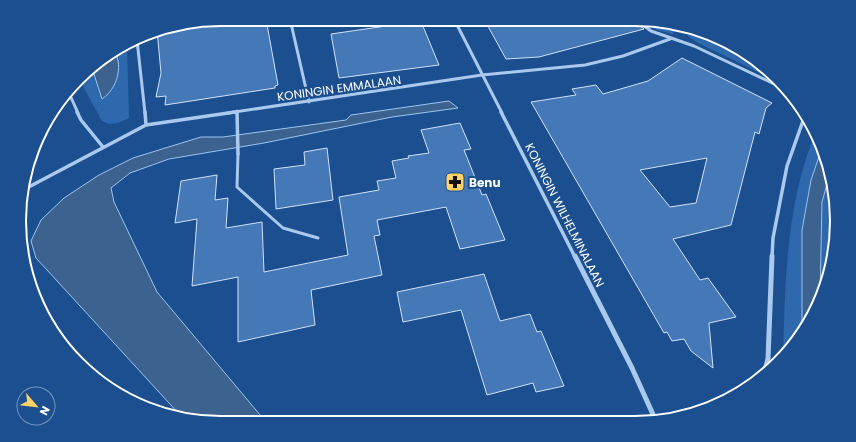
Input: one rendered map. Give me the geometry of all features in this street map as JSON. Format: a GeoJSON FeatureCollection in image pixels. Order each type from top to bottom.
{"type":"FeatureCollection","features":[{"type":"Feature","properties":{"kind":"street"},"geometry":{"type":"LineString","coordinates":[[292,26],[309,102]]}},
{"type":"Feature","properties":{"kind":"street","name":"KONINGIN WILHELMINALAAN"},"geometry":{"type":"LineString","coordinates":[[458,26],[632,368],[653,415]]}},
{"type":"Feature","properties":{"kind":"street"},"geometry":{"type":"LineString","coordinates":[[644,26],[651,31],[670,39],[694,46],[774,84]]}},
{"type":"Feature","properties":{"kind":"street","name":"KONINGIN EMMALAAN"},"geometry":{"type":"LineString","coordinates":[[29,187],[146,125],[309,102],[482,75],[585,64],[623,56],[670,39]]}},
{"type":"Feature","properties":{"kind":"street"},"geometry":{"type":"LineString","coordinates":[[138,45],[146,125]]}},
{"type":"Feature","properties":{"kind":"street"},"geometry":{"type":"LineString","coordinates":[[70,96],[81,120],[103,147]]}},
{"type":"Feature","properties":{"kind":"street"},"geometry":{"type":"LineString","coordinates":[[237,111],[238,154]]}},
{"type":"Feature","properties":{"kind":"street"},"geometry":{"type":"LineString","coordinates":[[766,366],[768,359],[773,238],[787,166],[803,122]]}},
{"type":"Feature","properties":{"kind":"lane"},"geometry":{"type":"LineString","coordinates":[[238,154],[237,187],[283,228],[318,238]]}},
{"type":"Feature","properties":{"kind":"shaded area"},"geometry":{"type":"Polygon","coordinates":[[[651,26],[676,31],[672,34],[654,29],[651,26]]]}},
{"type":"Feature","properties":{"kind":"shaded area"},"geometry":{"type":"Polygon","coordinates":[[[690,34],[698,36],[733,52],[766,76],[698,43],[688,36],[690,34]]]}},
{"type":"Feature","properties":{"kind":"shaded area"},"geometry":{"type":"Polygon","coordinates":[[[127,50],[129,118],[118,123],[109,124],[102,121],[82,84],[94,73],[102,99],[119,58],[118,56],[127,50]]]}},
{"type":"Feature","properties":{"kind":"shaded area"},"geometry":{"type":"Polygon","coordinates":[[[117,57],[118,71],[115,84],[102,99],[94,73],[117,57]]]}},
{"type":"Feature","properties":{"kind":"shaded area"},"geometry":{"type":"Polygon","coordinates":[[[449,101],[458,108],[392,117],[264,143],[169,159],[130,173],[111,188],[114,202],[157,292],[261,416],[208,416],[176,410],[36,258],[31,241],[41,220],[64,198],[99,175],[133,158],[201,137],[223,137],[346,120],[351,115],[449,101]]]}},
{"type":"Feature","properties":{"kind":"shaded area"},"geometry":{"type":"Polygon","coordinates":[[[812,140],[819,156],[811,180],[803,320],[783,348],[786,273],[792,217],[805,163],[812,140]]]}},
{"type":"Feature","properties":{"kind":"shaded area"},"geometry":{"type":"Polygon","coordinates":[[[819,156],[826,186],[822,202],[820,283],[802,321],[802,230],[811,180],[819,156]]]}},
{"type":"Feature","properties":{"kind":"shaded area"},"geometry":{"type":"Polygon","coordinates":[[[826,186],[830,208],[830,234],[820,283],[822,202],[826,186]]]}},
{"type":"Feature","properties":{"kind":"building"},"geometry":{"type":"Polygon","coordinates":[[[208,26],[267,26],[278,85],[275,86],[275,88],[165,105],[166,96],[156,97],[161,73],[158,36],[208,26]]]}},
{"type":"Feature","properties":{"kind":"building"},"geometry":{"type":"Polygon","coordinates":[[[386,26],[423,26],[439,65],[339,78],[331,34],[386,26]]]}},
{"type":"Feature","properties":{"kind":"building"},"geometry":{"type":"Polygon","coordinates":[[[488,26],[640,26],[644,29],[539,57],[506,59],[488,26]]]}},
{"type":"Feature","properties":{"kind":"building"},"geometry":{"type":"Polygon","coordinates":[[[682,58],[772,103],[766,108],[759,134],[755,132],[731,225],[673,239],[700,280],[708,278],[736,317],[709,323],[713,368],[691,351],[684,339],[672,341],[667,332],[664,333],[531,102],[576,95],[572,89],[596,85],[603,94],[648,81],[682,58]],[[707,158],[640,170],[670,207],[696,203],[707,158]]]}},
{"type":"Feature","properties":{"kind":"building"},"geometry":{"type":"Polygon","coordinates":[[[460,123],[471,149],[464,150],[482,195],[486,194],[505,240],[460,249],[446,207],[377,220],[380,235],[374,236],[382,275],[311,290],[315,325],[238,342],[238,277],[192,286],[197,219],[175,223],[181,181],[217,175],[215,200],[228,198],[226,228],[262,222],[264,272],[348,255],[339,197],[379,190],[377,181],[396,178],[392,161],[409,158],[408,156],[429,153],[421,130],[460,123]]]}},
{"type":"Feature","properties":{"kind":"building"},"geometry":{"type":"Polygon","coordinates":[[[327,148],[333,200],[276,209],[274,169],[305,165],[304,152],[327,148]]]}},
{"type":"Feature","properties":{"kind":"building"},"geometry":{"type":"Polygon","coordinates":[[[484,274],[500,321],[530,314],[537,332],[541,331],[564,386],[536,392],[533,383],[487,395],[461,310],[403,322],[397,292],[484,274]]]}},
{"type":"Feature","properties":{"kind":"place","name":"Benu"},"geometry":{"type":"Point","coordinates":[455,182]}}]}
